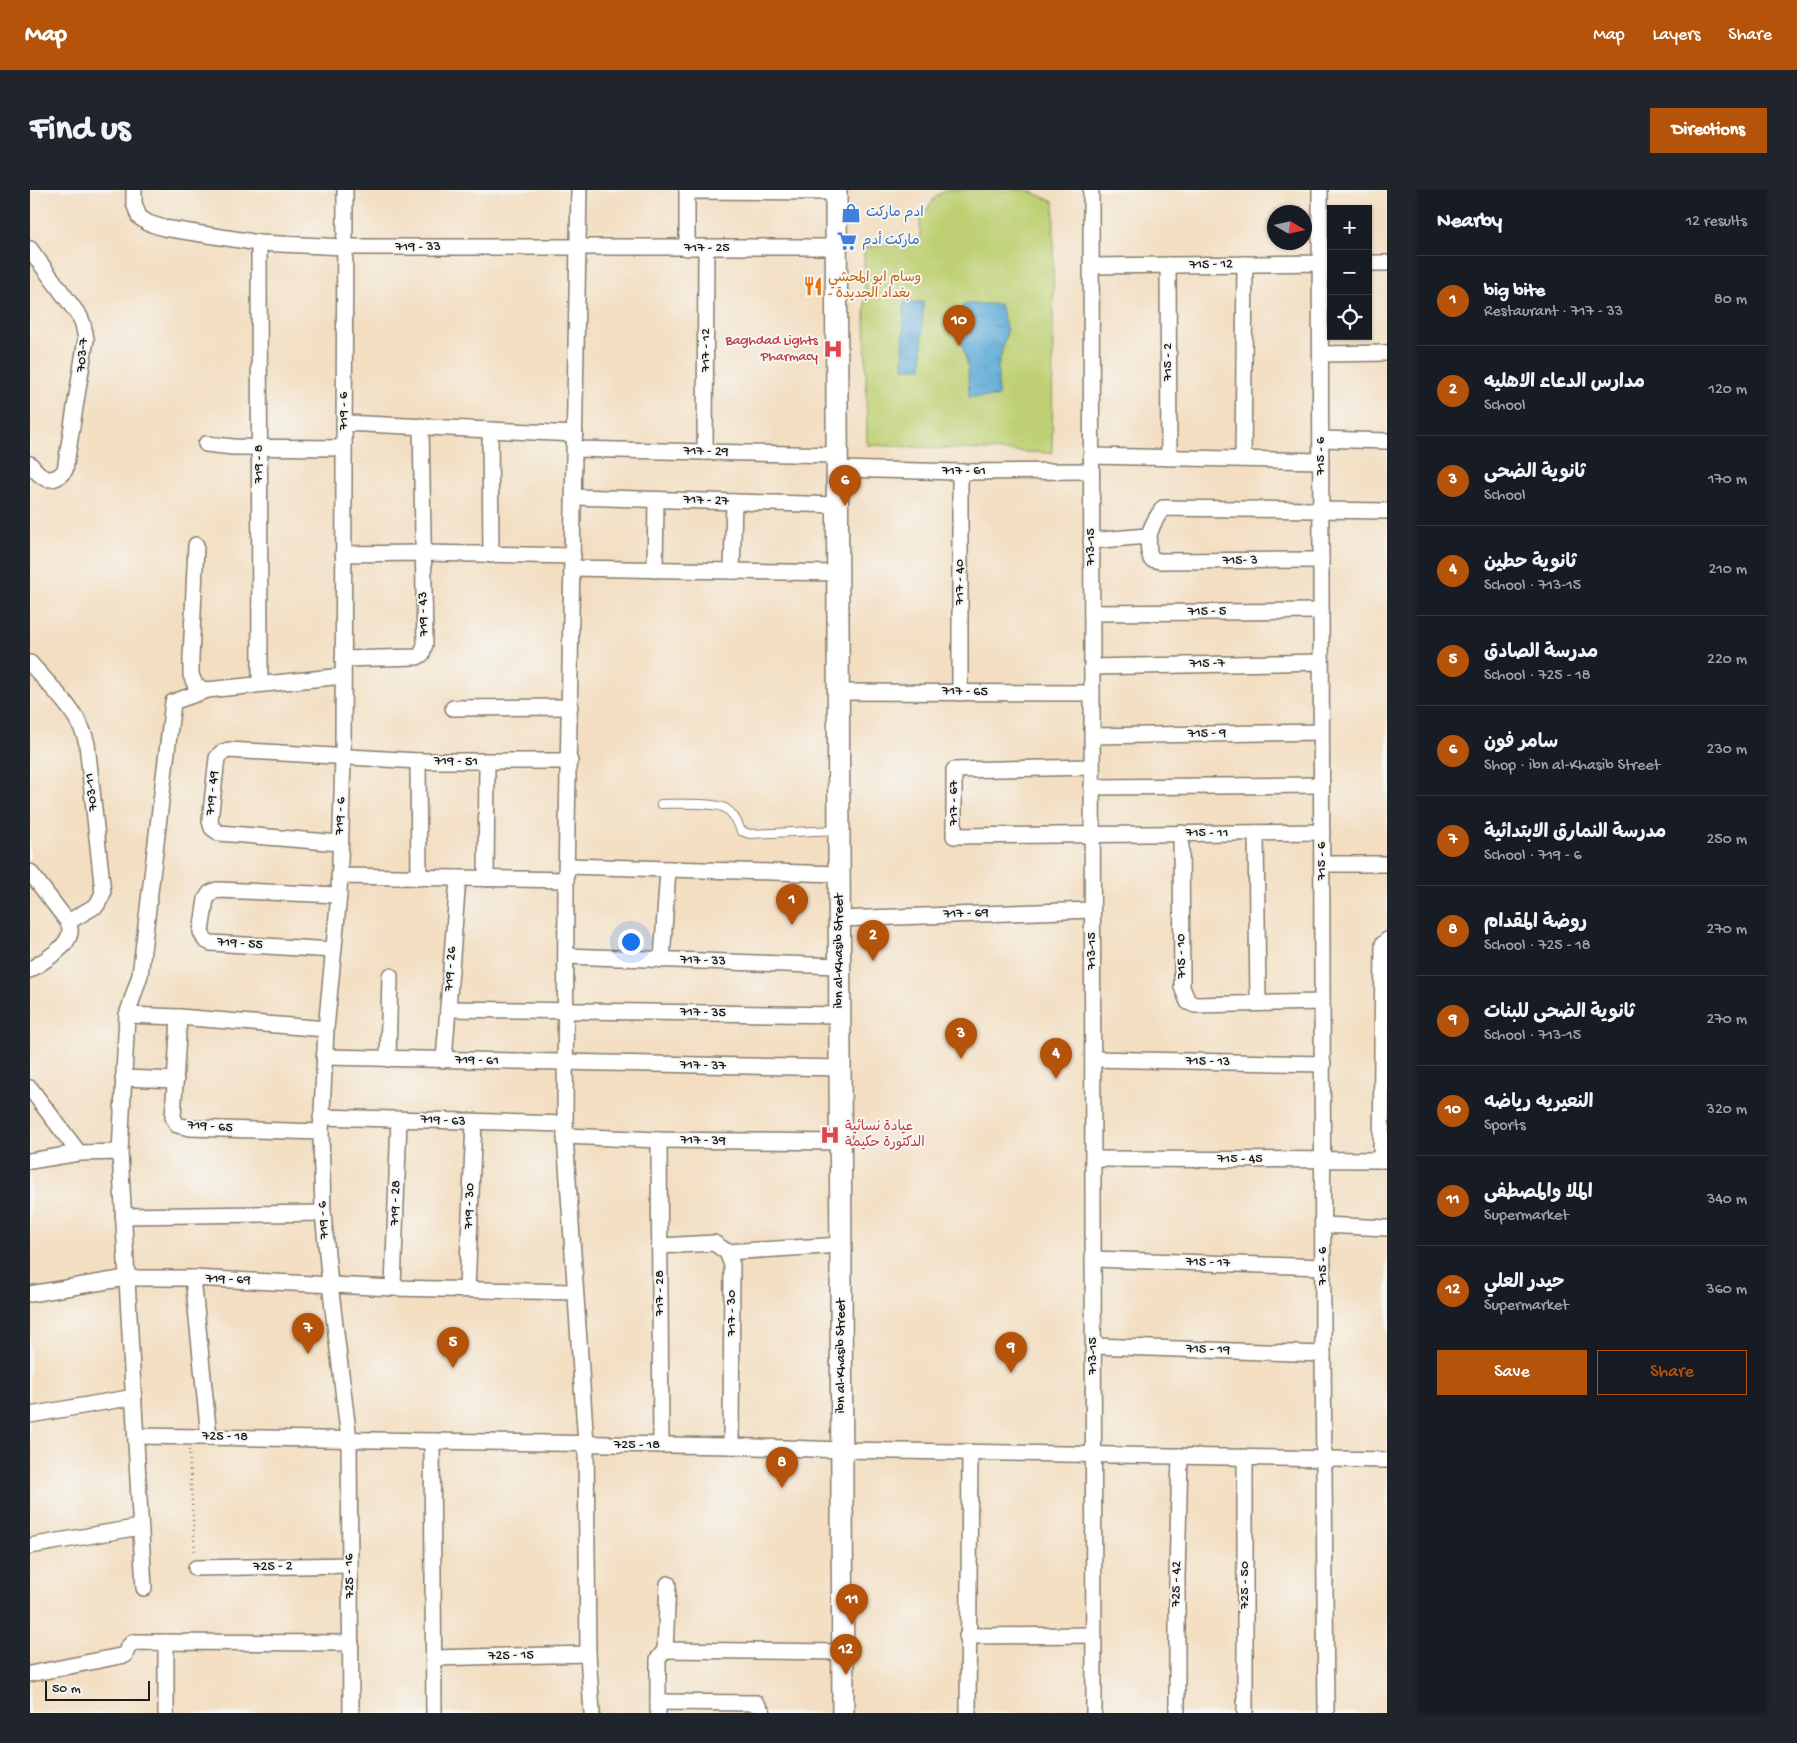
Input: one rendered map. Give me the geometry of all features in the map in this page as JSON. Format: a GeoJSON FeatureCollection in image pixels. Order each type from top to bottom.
{"type":"FeatureCollection","features":[{"type":"Feature","properties":{"kind":"street","name":"719 - 33"},"geometry":{"type":"LineString","coordinates":[[134,190],[134,203],[139,216],[148,223],[164,228],[259,243],[345,247],[578,247]]}},
{"type":"Feature","properties":{"kind":"street","name":"719 - 6"},"geometry":{"type":"LineString","coordinates":[[345,190],[343,758],[338,895],[326,1029],[321,1125],[323,1213],[349,1439]]}},
{"type":"Feature","properties":{"kind":"street"},"geometry":{"type":"LineString","coordinates":[[579,190],[567,873],[565,1130],[586,1444],[588,1654],[592,1713]]}},
{"type":"Feature","properties":{"kind":"street"},"geometry":{"type":"LineString","coordinates":[[687,248],[687,190],[836,191]]}},
{"type":"Feature","properties":{"kind":"street","name":"713-15"},"geometry":{"type":"LineString","coordinates":[[1091,190],[1094,1713]]}},
{"type":"Feature","properties":{"kind":"street","name":"715 - 6"},"geometry":{"type":"LineString","coordinates":[[1320,190],[1326,263],[1321,354],[1323,1354],[1326,1713]]}},
{"type":"Feature","properties":{"kind":"street","name":"ibn al-Khasib Street"},"geometry":{"type":"LineString","coordinates":[[836,191],[843,1713]]}},
{"type":"Feature","properties":{"kind":"street","name":"719 - 8"},"geometry":{"type":"LineString","coordinates":[[259,243],[260,684]]}},
{"type":"Feature","properties":{"kind":"street","name":"717 - 25"},"geometry":{"type":"LineString","coordinates":[[578,247],[836,247]]}},
{"type":"Feature","properties":{"kind":"street","name":"717 - 12"},"geometry":{"type":"LineString","coordinates":[[705,452],[706,248]]}},
{"type":"Feature","properties":{"kind":"street","name":"703-7"},"geometry":{"type":"LineString","coordinates":[[30,249],[76,310],[85,331],[85,347],[67,465],[61,475],[52,479],[41,477],[30,464]]}},
{"type":"Feature","properties":{"kind":"street","name":"715 - 12"},"geometry":{"type":"LineString","coordinates":[[1091,266],[1326,263]]}},
{"type":"Feature","properties":{"kind":"street"},"geometry":{"type":"LineString","coordinates":[[1372,263],[1387,263]]}},
{"type":"Feature","properties":{"kind":"street"},"geometry":{"type":"LineString","coordinates":[[1243,459],[1245,264]]}},
{"type":"Feature","properties":{"kind":"street","name":"715 - 2"},"geometry":{"type":"LineString","coordinates":[[1168,265],[1169,458]]}},
{"type":"Feature","properties":{"kind":"street"},"geometry":{"type":"LineString","coordinates":[[1321,354],[1387,353]]}},
{"type":"Feature","properties":{"kind":"street"},"geometry":{"type":"LineString","coordinates":[[344,423],[575,434]]}},
{"type":"Feature","properties":{"kind":"street"},"geometry":{"type":"LineString","coordinates":[[421,426],[423,553]]}},
{"type":"Feature","properties":{"kind":"street"},"geometry":{"type":"LineString","coordinates":[[490,430],[491,555]]}},
{"type":"Feature","properties":{"kind":"street"},"geometry":{"type":"LineString","coordinates":[[1321,440],[1387,441]]}},
{"type":"Feature","properties":{"kind":"street"},"geometry":{"type":"LineString","coordinates":[[206,444],[344,448]]}},
{"type":"Feature","properties":{"kind":"street","name":"717 - 29"},"geometry":{"type":"LineString","coordinates":[[575,449],[705,452],[837,462]]}},
{"type":"Feature","properties":{"kind":"street"},"geometry":{"type":"LineString","coordinates":[[1091,463],[1169,458],[1321,461]]}},
{"type":"Feature","properties":{"kind":"street","name":"717 - 61"},"geometry":{"type":"LineString","coordinates":[[837,462],[960,472],[1091,463]]}},
{"type":"Feature","properties":{"kind":"street","name":"717 - 40"},"geometry":{"type":"LineString","coordinates":[[960,472],[960,693]]}},
{"type":"Feature","properties":{"kind":"street","name":"717 - 27"},"geometry":{"type":"LineString","coordinates":[[574,497],[837,505]]}},
{"type":"Feature","properties":{"kind":"street"},"geometry":{"type":"LineString","coordinates":[[655,570],[656,500]]}},
{"type":"Feature","properties":{"kind":"street"},"geometry":{"type":"LineString","coordinates":[[732,571],[734,502]]}},
{"type":"Feature","properties":{"kind":"street"},"geometry":{"type":"LineString","coordinates":[[1092,541],[1148,536],[1154,521],[1163,508],[1387,510]]}},
{"type":"Feature","properties":{"kind":"street","name":"715- 3"},"geometry":{"type":"LineString","coordinates":[[1148,536],[1148,552],[1151,559],[1160,561],[1321,560]]}},
{"type":"Feature","properties":{"kind":"street"},"geometry":{"type":"LineString","coordinates":[[196,545],[191,675],[196,687],[207,690]]}},
{"type":"Feature","properties":{"kind":"street"},"geometry":{"type":"LineString","coordinates":[[343,554],[423,553],[491,555],[655,570],[838,573]]}},
{"type":"Feature","properties":{"kind":"street","name":"719 - 43"},"geometry":{"type":"LineString","coordinates":[[343,660],[416,658],[422,654],[425,644],[423,553]]}},
{"type":"Feature","properties":{"kind":"street","name":"715 - 5"},"geometry":{"type":"LineString","coordinates":[[1092,614],[1321,611]]}},
{"type":"Feature","properties":{"kind":"street","name":"703-11"},"geometry":{"type":"LineString","coordinates":[[30,662],[79,721],[87,744],[103,893],[96,904],[68,922]]}},
{"type":"Feature","properties":{"kind":"street","name":"715 -7"},"geometry":{"type":"LineString","coordinates":[[1092,667],[1321,662]]}},
{"type":"Feature","properties":{"kind":"street"},"geometry":{"type":"LineString","coordinates":[[144,1588],[120,1152],[128,1015],[140,975],[173,702],[207,690],[343,676]]}},
{"type":"Feature","properties":{"kind":"street","name":"717 - 65"},"geometry":{"type":"LineString","coordinates":[[838,692],[1092,693]]}},
{"type":"Feature","properties":{"kind":"street"},"geometry":{"type":"LineString","coordinates":[[453,708],[570,706]]}},
{"type":"Feature","properties":{"kind":"street","name":"715 - 9"},"geometry":{"type":"LineString","coordinates":[[1092,736],[1322,732]]}},
{"type":"Feature","properties":{"kind":"street","name":"719 - 49"},"geometry":{"type":"LineString","coordinates":[[340,843],[219,833],[212,828],[210,821],[217,758],[221,753],[229,750],[343,758]]}},
{"type":"Feature","properties":{"kind":"street","name":"719 - 51"},"geometry":{"type":"LineString","coordinates":[[343,758],[487,762],[570,761]]}},
{"type":"Feature","properties":{"kind":"street"},"geometry":{"type":"LineString","coordinates":[[418,761],[419,878]]}},
{"type":"Feature","properties":{"kind":"street"},"geometry":{"type":"LineString","coordinates":[[486,879],[487,762]]}},
{"type":"Feature","properties":{"kind":"street","name":"717 - 67"},"geometry":{"type":"LineString","coordinates":[[1092,767],[954,770],[954,836],[1092,834]]}},
{"type":"Feature","properties":{"kind":"street"},"geometry":{"type":"LineString","coordinates":[[1092,787],[1322,785]]}},
{"type":"Feature","properties":{"kind":"street","name":"715 - 11"},"geometry":{"type":"LineString","coordinates":[[1092,834],[1322,832]]}},
{"type":"Feature","properties":{"kind":"street","name":"715 - 10"},"geometry":{"type":"LineString","coordinates":[[1181,833],[1182,987],[1188,1002],[1195,1006],[1322,1002]]}},
{"type":"Feature","properties":{"kind":"street"},"geometry":{"type":"LineString","coordinates":[[1256,833],[1258,1003]]}},
{"type":"Feature","properties":{"kind":"street"},"geometry":{"type":"LineString","coordinates":[[1322,864],[1387,864]]}},
{"type":"Feature","properties":{"kind":"street"},"geometry":{"type":"LineString","coordinates":[[339,876],[486,879],[567,873],[668,869],[839,874]]}},
{"type":"Feature","properties":{"kind":"street"},"geometry":{"type":"LineString","coordinates":[[662,960],[668,869]]}},
{"type":"Feature","properties":{"kind":"street"},"geometry":{"type":"LineString","coordinates":[[30,872],[68,922],[71,930],[67,942],[30,970]]}},
{"type":"Feature","properties":{"kind":"street","name":"719 - 26"},"geometry":{"type":"LineString","coordinates":[[444,1060],[458,878]]}},
{"type":"Feature","properties":{"kind":"street","name":"719 - 55"},"geometry":{"type":"LineString","coordinates":[[334,950],[211,942],[205,940],[202,932],[206,899],[210,893],[217,890],[338,895]]}},
{"type":"Feature","properties":{"kind":"street","name":"717 - 69"},"geometry":{"type":"LineString","coordinates":[[839,919],[1092,910]]}},
{"type":"Feature","properties":{"kind":"street"},"geometry":{"type":"LineString","coordinates":[[1384,1160],[1382,944],[1387,940]]}},
{"type":"Feature","properties":{"kind":"street","name":"717 - 33"},"geometry":{"type":"LineString","coordinates":[[566,956],[839,966]]}},
{"type":"Feature","properties":{"kind":"street"},"geometry":{"type":"LineString","coordinates":[[388,1059],[390,976]]}},
{"type":"Feature","properties":{"kind":"street","name":"717 - 35"},"geometry":{"type":"LineString","coordinates":[[448,1009],[840,1016]]}},
{"type":"Feature","properties":{"kind":"street"},"geometry":{"type":"LineString","coordinates":[[128,1015],[179,1017],[326,1029]]}},
{"type":"Feature","properties":{"kind":"street","name":"719 - 65"},"geometry":{"type":"LineString","coordinates":[[179,1017],[173,1117],[177,1125],[190,1128],[321,1125]]}},
{"type":"Feature","properties":{"kind":"street","name":"719 - 61"},"geometry":{"type":"LineString","coordinates":[[324,1057],[566,1064]]}},
{"type":"Feature","properties":{"kind":"street","name":"715 - 13"},"geometry":{"type":"LineString","coordinates":[[1092,1059],[1322,1064]]}},
{"type":"Feature","properties":{"kind":"street","name":"717 - 37"},"geometry":{"type":"LineString","coordinates":[[566,1064],[840,1068]]}},
{"type":"Feature","properties":{"kind":"street"},"geometry":{"type":"LineString","coordinates":[[123,1078],[176,1080]]}},
{"type":"Feature","properties":{"kind":"street"},"geometry":{"type":"LineString","coordinates":[[30,1088],[79,1153]]}},
{"type":"Feature","properties":{"kind":"street","name":"719 - 63"},"geometry":{"type":"LineString","coordinates":[[321,1125],[399,1119],[474,1122],[565,1130]]}},
{"type":"Feature","properties":{"kind":"street","name":"719 - 28"},"geometry":{"type":"LineString","coordinates":[[393,1288],[399,1119]]}},
{"type":"Feature","properties":{"kind":"street","name":"719 - 30"},"geometry":{"type":"LineString","coordinates":[[467,1289],[474,1122]]}},
{"type":"Feature","properties":{"kind":"street","name":"717 - 39"},"geometry":{"type":"LineString","coordinates":[[565,1130],[659,1140],[840,1142]]}},
{"type":"Feature","properties":{"kind":"street","name":"717 - 28"},"geometry":{"type":"LineString","coordinates":[[659,1140],[661,1445]]}},
{"type":"Feature","properties":{"kind":"street"},"geometry":{"type":"LineString","coordinates":[[30,1161],[79,1153],[120,1152]]}},
{"type":"Feature","properties":{"kind":"street","name":"715 - 45"},"geometry":{"type":"LineString","coordinates":[[1093,1158],[1384,1160]]}},
{"type":"Feature","properties":{"kind":"street"},"geometry":{"type":"LineString","coordinates":[[123,1216],[323,1213]]}},
{"type":"Feature","properties":{"kind":"street"},"geometry":{"type":"LineString","coordinates":[[1323,1226],[1387,1228]]}},
{"type":"Feature","properties":{"kind":"street"},"geometry":{"type":"LineString","coordinates":[[660,1246],[714,1244],[727,1252],[841,1245]]}},
{"type":"Feature","properties":{"kind":"street","name":"717 - 30"},"geometry":{"type":"LineString","coordinates":[[727,1252],[732,1265],[731,1446]]}},
{"type":"Feature","properties":{"kind":"street","name":"715 - 17"},"geometry":{"type":"LineString","coordinates":[[1093,1259],[1323,1267]]}},
{"type":"Feature","properties":{"kind":"street","name":"719 - 69"},"geometry":{"type":"LineString","coordinates":[[30,1294],[126,1278],[193,1278],[393,1288],[575,1292]]}},
{"type":"Feature","properties":{"kind":"street"},"geometry":{"type":"LineString","coordinates":[[193,1278],[209,1437]]}},
{"type":"Feature","properties":{"kind":"street","name":"715 - 19"},"geometry":{"type":"LineString","coordinates":[[1093,1346],[1323,1354]]}},
{"type":"Feature","properties":{"kind":"street"},"geometry":{"type":"LineString","coordinates":[[30,1415],[134,1397]]}},
{"type":"Feature","properties":{"kind":"street","name":"725 - 18"},"geometry":{"type":"LineString","coordinates":[[137,1436],[1387,1460]]}},
{"type":"Feature","properties":{"kind":"street","name":"725 - 16"},"geometry":{"type":"LineString","coordinates":[[349,1439],[351,1713]]}},
{"type":"Feature","properties":{"kind":"street"},"geometry":{"type":"LineString","coordinates":[[432,1442],[434,1713]]}},
{"type":"Feature","properties":{"kind":"street"},"geometry":{"type":"LineString","coordinates":[[968,1713],[967,1636],[970,1452]]}},
{"type":"Feature","properties":{"kind":"street","name":"725 - 42"},"geometry":{"type":"LineString","coordinates":[[1177,1713],[1177,1576],[1180,1456]]}},
{"type":"Feature","properties":{"kind":"street","name":"725 - 50"},"geometry":{"type":"LineString","coordinates":[[1245,1457],[1245,1713]]}},
{"type":"Feature","properties":{"kind":"street"},"geometry":{"type":"LineString","coordinates":[[30,1546],[140,1527]]}},
{"type":"Feature","properties":{"kind":"street","name":"725 - 2"},"geometry":{"type":"LineString","coordinates":[[196,1568],[350,1565]]}},
{"type":"Feature","properties":{"kind":"street"},"geometry":{"type":"LineString","coordinates":[[668,1584],[665,1650],[658,1659],[658,1708],[759,1708]]}},
{"type":"Feature","properties":{"kind":"street"},"geometry":{"type":"LineString","coordinates":[[967,1636],[1094,1636]]}},
{"type":"Feature","properties":{"kind":"street"},"geometry":{"type":"LineString","coordinates":[[30,1674],[125,1655],[132,1642],[351,1643]]}},
{"type":"Feature","properties":{"kind":"street"},"geometry":{"type":"LineString","coordinates":[[166,1642],[166,1713]]}},
{"type":"Feature","properties":{"kind":"street"},"geometry":{"type":"LineString","coordinates":[[665,1650],[843,1652]]}},
{"type":"Feature","properties":{"kind":"street","name":"725 - 15"},"geometry":{"type":"LineString","coordinates":[[434,1658],[588,1654]]}},
{"type":"Feature","properties":{"kind":"lane"},"geometry":{"type":"LineString","coordinates":[[661,804],[712,805],[725,808],[737,820],[741,831],[750,834],[839,830]]}},
{"type":"Feature","properties":{"kind":"path"},"geometry":{"type":"LineString","coordinates":[[189,1436],[196,1568]]}},
{"type":"Feature","properties":{"kind":"green space"},"geometry":{"type":"Polygon","coordinates":[[[946,190],[1028,190],[1054,202],[1052,453],[867,445],[864,248],[920,240],[920,219],[936,196],[946,190]]]}},
{"type":"Feature","properties":{"kind":"water"},"geometry":{"type":"Polygon","coordinates":[[[904,302],[923,302],[922,368],[903,368],[904,302]]]}},
{"type":"Feature","properties":{"kind":"water"},"geometry":{"type":"Polygon","coordinates":[[[963,304],[1000,304],[1007,331],[998,367],[998,397],[969,397],[968,367],[958,331],[963,304]]]}},
{"type":"Feature","properties":{"kind":"place","name":"ادم ماركت"},"geometry":{"type":"Point","coordinates":[851,213]}},
{"type":"Feature","properties":{"kind":"place","name":"ماركت أدم"},"geometry":{"type":"Point","coordinates":[847,241]}},
{"type":"Feature","properties":{"kind":"place","name":"وسام ابو المحشي - بغداد الجديدة"},"geometry":{"type":"Point","coordinates":[813,286]}},
{"type":"Feature","properties":{"kind":"place","name":"النعيريه رياضه"},"geometry":{"type":"Point","coordinates":[959,346]}},
{"type":"Feature","properties":{"kind":"place","name":"Baghdad Lights Pharmacy"},"geometry":{"type":"Point","coordinates":[833,349]}},
{"type":"Feature","properties":{"kind":"place","name":"سامر فون"},"geometry":{"type":"Point","coordinates":[845,506]}},
{"type":"Feature","properties":{"kind":"place","name":"big bite"},"geometry":{"type":"Point","coordinates":[792,925]}},
{"type":"Feature","properties":{"kind":"place","name":"مدارس الدعاء الاهليه"},"geometry":{"type":"Point","coordinates":[873,961]}},
{"type":"Feature","properties":{"kind":"place","name":"ثانوية الضحى"},"geometry":{"type":"Point","coordinates":[961,1059]}},
{"type":"Feature","properties":{"kind":"place","name":"ثانوية حطين"},"geometry":{"type":"Point","coordinates":[1056,1079]}},
{"type":"Feature","properties":{"kind":"place","name":"عيادة نسائية الدكتورة حكيمة"},"geometry":{"type":"Point","coordinates":[830,1135]}},
{"type":"Feature","properties":{"kind":"place","name":"مدرسة النمارق الابتدائية"},"geometry":{"type":"Point","coordinates":[308,1354]}},
{"type":"Feature","properties":{"kind":"place","name":"مدرسة الصادق"},"geometry":{"type":"Point","coordinates":[453,1368]}},
{"type":"Feature","properties":{"kind":"place","name":"ثانوية الضحى للبنات"},"geometry":{"type":"Point","coordinates":[1011,1373]}},
{"type":"Feature","properties":{"kind":"place","name":"روضة المقدام"},"geometry":{"type":"Point","coordinates":[782,1488]}},
{"type":"Feature","properties":{"kind":"place","name":"الملا والمصطفى"},"geometry":{"type":"Point","coordinates":[852,1625]}},
{"type":"Feature","properties":{"kind":"place","name":"حيدر العلي"},"geometry":{"type":"Point","coordinates":[846,1675]}}]}
